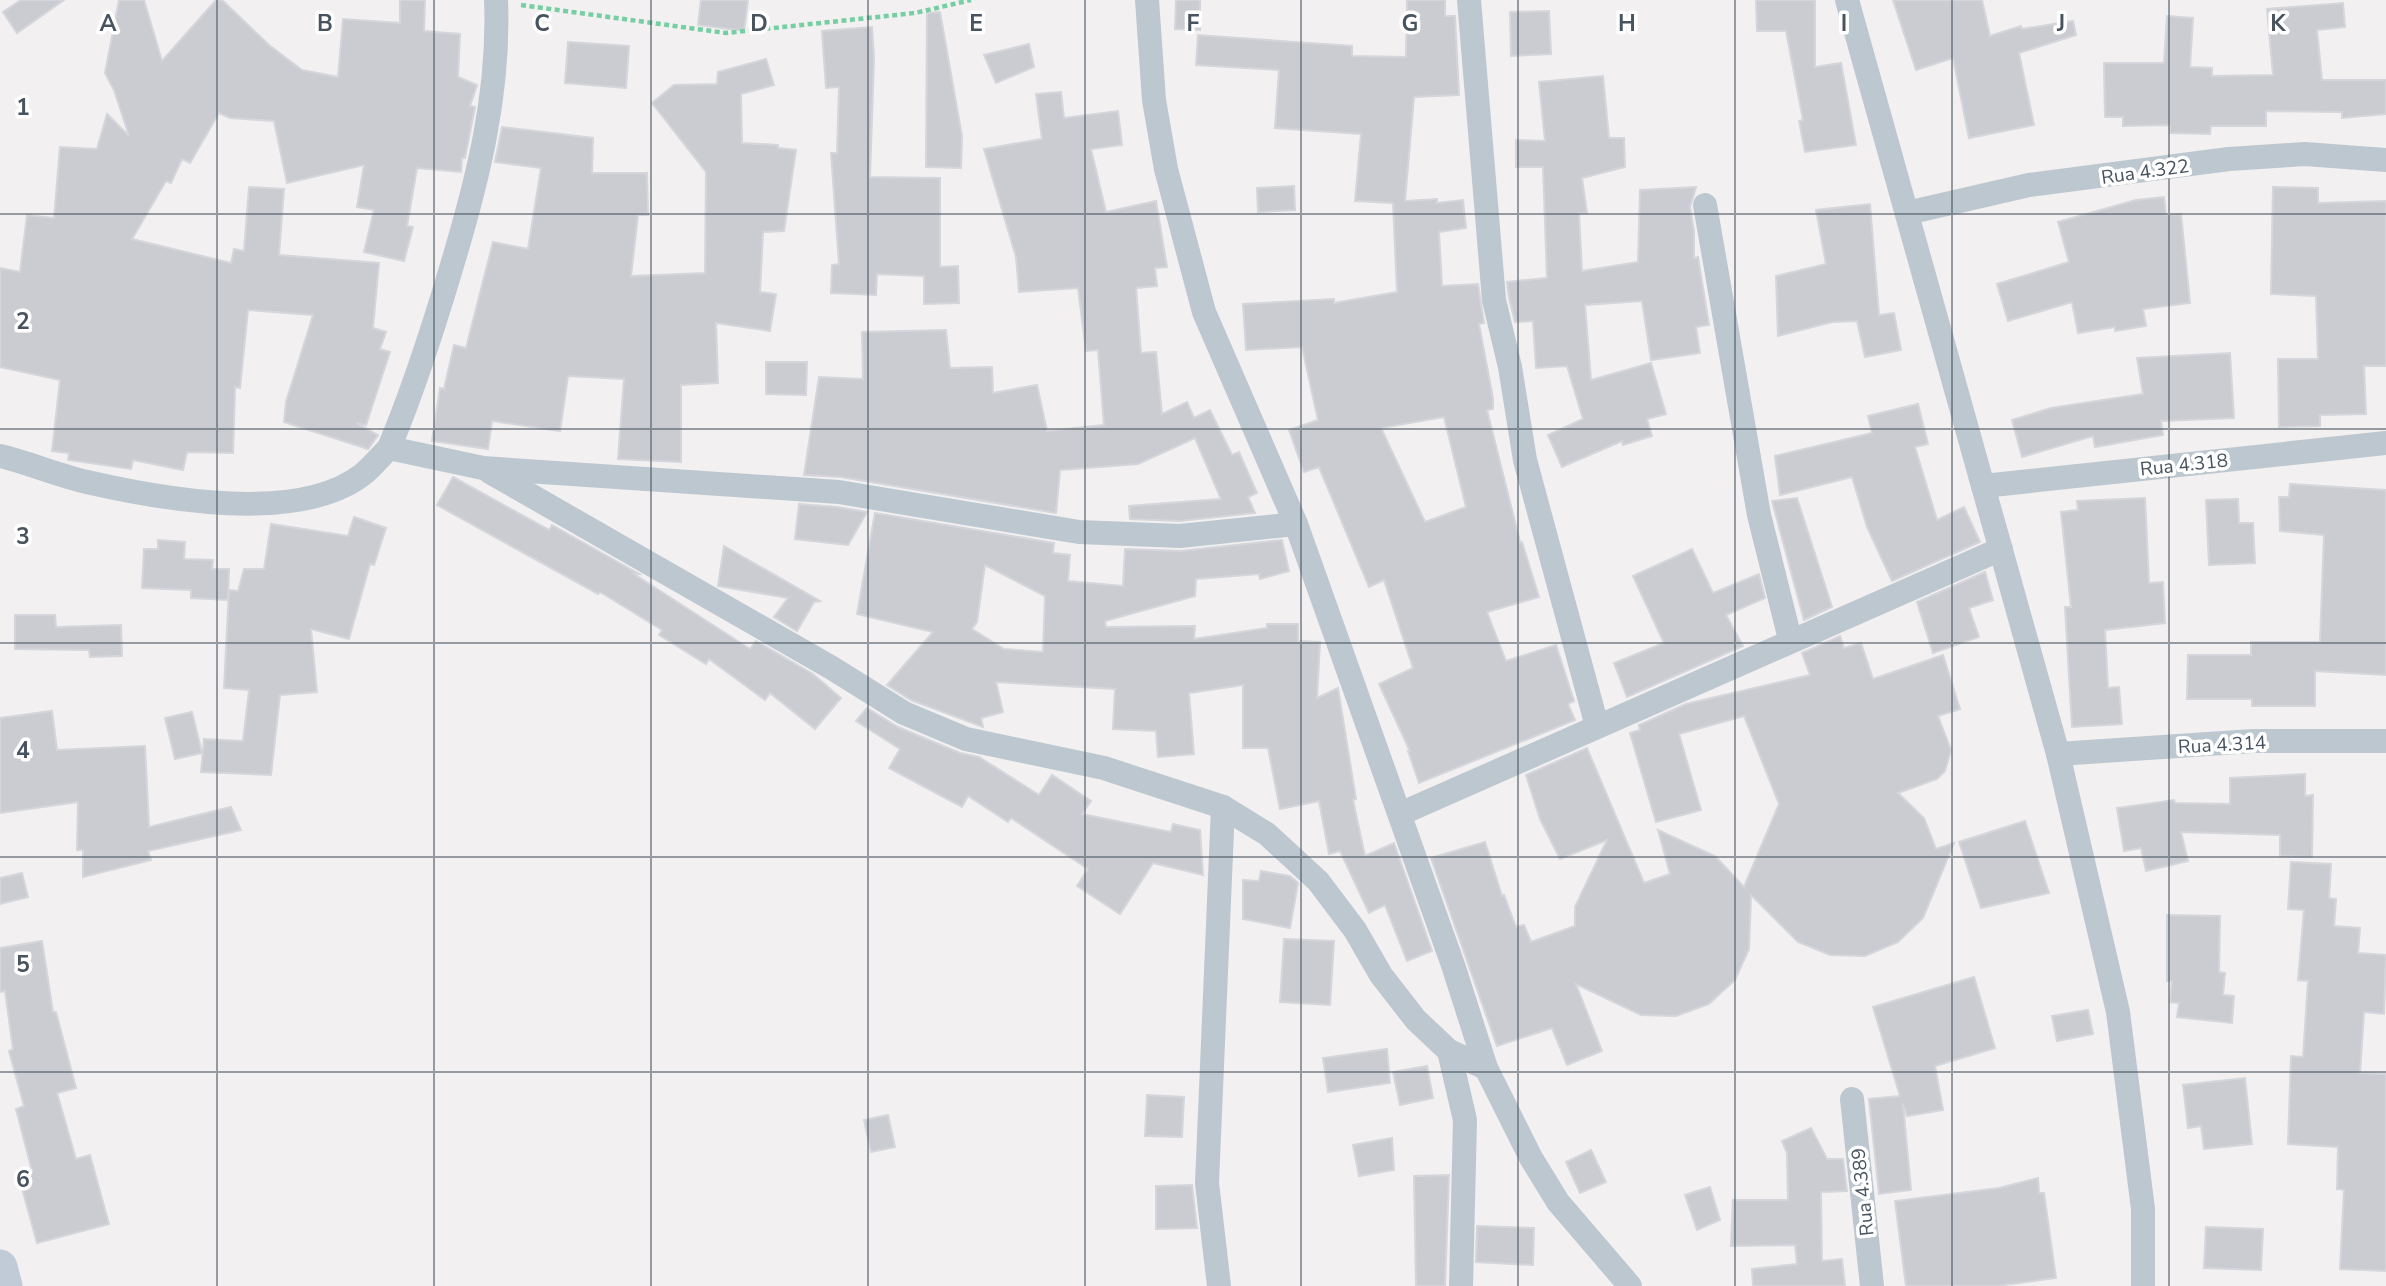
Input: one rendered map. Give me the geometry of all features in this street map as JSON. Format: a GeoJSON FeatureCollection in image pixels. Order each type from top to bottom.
{"type":"FeatureCollection","features":[{"type":"Feature","properties":{"kind":"main road"},"geometry":{"type":"LineString","coordinates":[[0,1266],[5,1286]]}},
{"type":"Feature","properties":{"kind":"street"},"geometry":{"type":"LineString","coordinates":[[1147,0],[1154,100],[1179,227],[1204,312],[1296,524],[1400,814],[1486,1068],[1531,1158],[1558,1202],[1630,1286]]}},
{"type":"Feature","properties":{"kind":"street"},"geometry":{"type":"LineString","coordinates":[[1469,0],[1494,300],[1510,367],[1525,460],[1597,726]]}},
{"type":"Feature","properties":{"kind":"street"},"geometry":{"type":"LineString","coordinates":[[1847,0],[2058,754],[2118,1012],[2143,1209],[2143,1286]]}},
{"type":"Feature","properties":{"kind":"street"},"geometry":{"type":"LineString","coordinates":[[0,456],[84,481],[142,493],[211,501],[285,501],[324,493],[361,475],[389,448],[418,380],[467,217],[495,85],[496,1]]}},
{"type":"Feature","properties":{"kind":"street","name":"Rua 4.322"},"geometry":{"type":"LineString","coordinates":[[1907,213],[2029,185],[2229,159],[2305,154],[2386,160]]}},
{"type":"Feature","properties":{"kind":"street"},"geometry":{"type":"LineString","coordinates":[[1705,205],[1759,515],[1790,639]]}},
{"type":"Feature","properties":{"kind":"street","name":"Rua 4.318"},"geometry":{"type":"LineString","coordinates":[[1983,486],[2386,443]]}},
{"type":"Feature","properties":{"kind":"street"},"geometry":{"type":"LineString","coordinates":[[389,448],[483,468],[839,492],[1079,532],[1180,536],[1296,524]]}},
{"type":"Feature","properties":{"kind":"street"},"geometry":{"type":"LineString","coordinates":[[483,468],[832,668],[904,713],[966,739],[1038,751],[1104,768],[1223,807],[1267,834],[1318,881],[1355,930],[1381,975],[1416,1020],[1449,1051],[1486,1068]]}},
{"type":"Feature","properties":{"kind":"street"},"geometry":{"type":"LineString","coordinates":[[1400,814],[1790,639],[2001,549]]}},
{"type":"Feature","properties":{"kind":"street","name":"Rua 4.314"},"geometry":{"type":"LineString","coordinates":[[2058,754],[2253,741],[2386,741]]}},
{"type":"Feature","properties":{"kind":"street"},"geometry":{"type":"LineString","coordinates":[[1219,1286],[1207,1183],[1223,807]]}},
{"type":"Feature","properties":{"kind":"street"},"geometry":{"type":"LineString","coordinates":[[1449,1051],[1465,1120],[1461,1286]]}},
{"type":"Feature","properties":{"kind":"street","name":"Rua 4.389"},"geometry":{"type":"LineString","coordinates":[[1852,1099],[1871,1286]]}},
{"type":"Feature","properties":{"kind":"path"},"geometry":{"type":"LineString","coordinates":[[496,1],[726,33],[915,13],[971,0]]}},
{"type":"Feature","properties":{"kind":"building"},"geometry":{"type":"Polygon","coordinates":[[[21,0],[64,0],[17,33],[3,12],[21,0]]]}},
{"type":"Feature","properties":{"kind":"building"},"geometry":{"type":"Polygon","coordinates":[[[119,0],[144,0],[162,61],[216,0],[222,0],[269,45],[302,70],[338,77],[343,19],[400,23],[400,0],[425,0],[424,31],[460,34],[458,77],[477,85],[470,106],[475,107],[465,158],[462,158],[461,172],[417,168],[407,226],[413,227],[404,261],[364,252],[374,210],[357,207],[364,165],[287,183],[274,121],[230,118],[219,113],[190,163],[182,159],[171,183],[166,181],[132,239],[231,263],[234,249],[244,251],[249,187],[284,189],[279,255],[379,263],[373,328],[386,332],[380,349],[390,352],[366,425],[356,423],[378,435],[368,449],[284,422],[286,402],[313,315],[248,310],[240,388],[235,387],[233,453],[187,452],[183,470],[133,460],[131,469],[68,460],[69,453],[52,451],[60,380],[0,367],[0,268],[20,272],[27,215],[54,218],[60,147],[97,149],[107,114],[129,136],[114,90],[105,73],[119,0]]]}},
{"type":"Feature","properties":{"kind":"building"},"geometry":{"type":"Polygon","coordinates":[[[701,0],[748,0],[744,31],[698,25],[701,0]]]}},
{"type":"Feature","properties":{"kind":"building"},"geometry":{"type":"Polygon","coordinates":[[[1176,0],[1200,0],[1200,30],[1175,29],[1176,0]]]}},
{"type":"Feature","properties":{"kind":"building"},"geometry":{"type":"Polygon","coordinates":[[[1407,0],[1445,0],[1445,16],[1455,16],[1459,95],[1414,97],[1405,201],[1437,199],[1437,203],[1463,200],[1466,228],[1439,232],[1442,286],[1478,284],[1484,323],[1479,324],[1493,398],[1493,409],[1487,410],[1520,542],[1539,597],[1487,612],[1506,661],[1556,645],[1574,701],[1568,704],[1575,720],[1419,783],[1410,751],[1379,684],[1413,668],[1384,580],[1369,587],[1319,467],[1304,472],[1289,430],[1318,420],[1302,347],[1246,350],[1243,304],[1334,299],[1334,303],[1397,292],[1393,203],[1355,201],[1361,134],[1275,128],[1279,70],[1196,65],[1198,35],[1352,46],[1352,56],[1406,57],[1407,0]],[[1444,417],[1381,428],[1425,522],[1466,507],[1444,417]]]}},
{"type":"Feature","properties":{"kind":"building"},"geometry":{"type":"Polygon","coordinates":[[[1756,0],[1815,0],[1815,67],[1841,63],[1856,145],[1805,152],[1799,121],[1803,120],[1786,31],[1757,31],[1756,0]]]}},
{"type":"Feature","properties":{"kind":"building"},"geometry":{"type":"Polygon","coordinates":[[[1893,0],[1982,0],[1990,36],[2021,26],[2022,29],[2073,21],[2076,35],[2019,53],[2034,125],[1969,138],[1953,58],[1916,70],[1893,0]]]}},
{"type":"Feature","properties":{"kind":"building"},"geometry":{"type":"Polygon","coordinates":[[[2343,3],[2345,27],[2317,30],[2322,80],[2386,80],[2386,114],[2342,118],[2342,112],[2266,111],[2266,126],[2211,126],[2210,134],[2170,133],[2170,125],[2123,126],[2123,117],[2105,117],[2104,63],[2164,63],[2167,16],[2193,18],[2190,67],[2212,68],[2212,76],[2273,75],[2267,9],[2343,3]]]}},
{"type":"Feature","properties":{"kind":"building"},"geometry":{"type":"Polygon","coordinates":[[[1549,11],[1551,54],[1511,56],[1510,12],[1549,11]]]}},
{"type":"Feature","properties":{"kind":"building"},"geometry":{"type":"Polygon","coordinates":[[[940,12],[962,136],[961,168],[926,167],[927,13],[940,12]]]}},
{"type":"Feature","properties":{"kind":"building"},"geometry":{"type":"Polygon","coordinates":[[[872,27],[874,59],[870,177],[940,178],[940,267],[958,266],[959,303],[924,304],[924,276],[877,274],[876,295],[831,293],[832,265],[839,264],[831,153],[837,153],[839,87],[826,88],[822,31],[872,27]]]}},
{"type":"Feature","properties":{"kind":"building"},"geometry":{"type":"Polygon","coordinates":[[[568,42],[629,46],[626,88],[565,83],[568,42]]]}},
{"type":"Feature","properties":{"kind":"building"},"geometry":{"type":"Polygon","coordinates":[[[1029,44],[1034,67],[996,83],[984,55],[1029,44]]]}},
{"type":"Feature","properties":{"kind":"building"},"geometry":{"type":"Polygon","coordinates":[[[766,59],[774,85],[741,94],[742,143],[778,145],[778,148],[796,150],[784,231],[763,232],[760,292],[776,294],[770,331],[716,323],[718,383],[681,385],[681,462],[618,459],[624,379],[568,376],[560,431],[492,421],[488,449],[432,441],[440,388],[444,389],[454,345],[466,348],[493,242],[528,249],[541,168],[495,162],[502,127],[593,138],[592,173],[647,173],[648,215],[638,215],[631,276],[705,273],[706,172],[652,103],[674,85],[717,84],[718,72],[766,59]]]}},
{"type":"Feature","properties":{"kind":"building"},"geometry":{"type":"Polygon","coordinates":[[[1603,76],[1609,138],[1624,138],[1625,167],[1582,178],[1587,213],[1579,213],[1582,271],[1638,262],[1640,190],[1696,187],[1690,207],[1694,231],[1694,258],[1698,257],[1709,325],[1696,327],[1700,353],[1651,360],[1642,301],[1585,305],[1591,380],[1651,363],[1666,414],[1647,419],[1652,436],[1623,445],[1622,441],[1562,467],[1548,435],[1583,419],[1567,366],[1536,368],[1533,321],[1515,322],[1509,298],[1507,282],[1547,278],[1543,167],[1516,167],[1516,140],[1545,141],[1539,82],[1603,76]]]}},
{"type":"Feature","properties":{"kind":"building"},"geometry":{"type":"Polygon","coordinates":[[[1061,92],[1064,118],[1118,111],[1122,145],[1091,149],[1106,212],[1156,201],[1167,267],[1155,268],[1157,286],[1136,288],[1141,353],[1156,352],[1162,414],[1187,402],[1194,418],[1210,410],[1232,455],[1239,452],[1257,493],[1248,497],[1255,513],[1180,521],[1130,519],[1129,506],[1221,499],[1195,438],[1138,464],[1060,470],[1056,513],[841,477],[804,475],[819,377],[863,379],[862,332],[946,330],[950,368],[992,367],[993,393],[1037,385],[1047,431],[1104,425],[1098,350],[1086,351],[1078,288],[1019,292],[1016,257],[984,149],[1042,139],[1036,94],[1061,92]]]}},
{"type":"Feature","properties":{"kind":"building"},"geometry":{"type":"Polygon","coordinates":[[[1294,186],[1295,210],[1258,212],[1257,188],[1294,186]]]}},
{"type":"Feature","properties":{"kind":"building"},"geometry":{"type":"Polygon","coordinates":[[[2273,187],[2318,188],[2318,203],[2386,201],[2386,366],[2364,366],[2366,414],[2320,415],[2320,426],[2279,427],[2278,359],[2318,359],[2316,296],[2271,294],[2273,187]]]}},
{"type":"Feature","properties":{"kind":"building"},"geometry":{"type":"Polygon","coordinates":[[[2164,197],[2166,215],[2181,214],[2190,303],[2143,309],[2146,326],[2115,331],[2115,327],[2078,333],[2072,302],[2008,321],[1997,284],[2069,262],[2058,222],[2136,200],[2164,197]]]}},
{"type":"Feature","properties":{"kind":"building"},"geometry":{"type":"Polygon","coordinates":[[[1870,204],[1879,315],[1894,313],[1901,350],[1865,357],[1857,321],[1832,322],[1778,336],[1776,276],[1826,264],[1816,210],[1870,204]]]}},
{"type":"Feature","properties":{"kind":"building"},"geometry":{"type":"Polygon","coordinates":[[[2230,353],[2234,418],[2161,421],[2163,435],[2095,447],[2093,436],[2022,457],[2012,420],[2051,408],[2143,394],[2137,358],[2230,353]]]}},
{"type":"Feature","properties":{"kind":"building"},"geometry":{"type":"Polygon","coordinates":[[[766,362],[807,362],[806,395],[766,394],[766,362]]]}},
{"type":"Feature","properties":{"kind":"building"},"geometry":{"type":"Polygon","coordinates":[[[1918,404],[1928,444],[1915,447],[1937,520],[1964,507],[1980,542],[1892,581],[1867,527],[1852,477],[1780,495],[1775,456],[1872,433],[1868,416],[1918,404]]]}},
{"type":"Feature","properties":{"kind":"building"},"geometry":{"type":"Polygon","coordinates":[[[453,477],[549,530],[552,525],[639,574],[634,574],[750,649],[756,641],[813,674],[841,698],[815,729],[770,693],[765,700],[709,659],[706,664],[659,635],[662,630],[600,592],[598,594],[437,505],[453,477]]]}},
{"type":"Feature","properties":{"kind":"building"},"geometry":{"type":"Polygon","coordinates":[[[2290,484],[2386,490],[2386,675],[2315,671],[2315,706],[2252,706],[2252,699],[2187,699],[2188,655],[2251,655],[2251,642],[2320,642],[2324,535],[2280,531],[2279,497],[2289,497],[2290,484]]]}},
{"type":"Feature","properties":{"kind":"building"},"geometry":{"type":"Polygon","coordinates":[[[1797,498],[1832,607],[1804,620],[1772,501],[1797,498]]]}},
{"type":"Feature","properties":{"kind":"building"},"geometry":{"type":"Polygon","coordinates":[[[2145,498],[2149,583],[2163,582],[2165,623],[2105,630],[2108,688],[2119,687],[2122,724],[2072,727],[2065,607],[2071,607],[2061,512],[2078,510],[2077,501],[2145,498]]]}},
{"type":"Feature","properties":{"kind":"building"},"geometry":{"type":"Polygon","coordinates":[[[2238,499],[2239,523],[2253,523],[2255,563],[2209,565],[2206,500],[2238,499]]]}},
{"type":"Feature","properties":{"kind":"building"},"geometry":{"type":"Polygon","coordinates":[[[799,504],[867,512],[848,545],[795,539],[799,504]]]}},
{"type":"Feature","properties":{"kind":"building"},"geometry":{"type":"Polygon","coordinates":[[[875,513],[1054,543],[1053,553],[1070,555],[1068,581],[1123,586],[1125,549],[1181,551],[1282,540],[1289,571],[1260,579],[1259,574],[1196,579],[1195,596],[1105,621],[1106,627],[1195,626],[1194,639],[1267,628],[1267,624],[1298,624],[1298,641],[1320,642],[1317,698],[1338,688],[1356,799],[1353,800],[1365,856],[1394,843],[1432,951],[1407,961],[1385,905],[1369,913],[1340,851],[1329,854],[1319,801],[1280,809],[1268,748],[1243,748],[1243,685],[1189,693],[1194,754],[1158,757],[1156,731],[1113,729],[1115,689],[996,682],[1003,712],[981,718],[983,727],[911,700],[887,685],[933,632],[857,614],[875,513]],[[985,565],[977,622],[972,629],[1004,649],[1043,652],[1045,596],[985,565]]]}},
{"type":"Feature","properties":{"kind":"building"},"geometry":{"type":"Polygon","coordinates":[[[354,517],[386,528],[374,565],[370,564],[349,639],[311,629],[317,692],[280,695],[271,775],[201,772],[204,739],[243,741],[249,690],[224,688],[229,590],[238,591],[244,569],[264,569],[271,524],[348,536],[354,517]]]}},
{"type":"Feature","properties":{"kind":"building"},"geometry":{"type":"Polygon","coordinates":[[[158,540],[185,542],[184,559],[213,560],[212,569],[229,569],[228,600],[191,598],[191,590],[142,588],[144,549],[158,549],[158,540]]]}},
{"type":"Feature","properties":{"kind":"building"},"geometry":{"type":"Polygon","coordinates":[[[724,546],[820,601],[814,602],[797,631],[774,617],[788,598],[718,586],[724,546]]]}},
{"type":"Feature","properties":{"kind":"building"},"geometry":{"type":"Polygon","coordinates":[[[1692,549],[1713,593],[1759,574],[1765,598],[1726,615],[1743,646],[1627,697],[1614,663],[1664,643],[1633,576],[1692,549]]]}},
{"type":"Feature","properties":{"kind":"building"},"geometry":{"type":"Polygon","coordinates":[[[1985,572],[1993,600],[1969,608],[1979,637],[1933,653],[1917,602],[1985,572]]]}},
{"type":"Feature","properties":{"kind":"building"},"geometry":{"type":"Polygon","coordinates":[[[15,615],[55,615],[56,627],[121,625],[122,656],[90,657],[89,650],[15,649],[15,615]]]}},
{"type":"Feature","properties":{"kind":"building"},"geometry":{"type":"Polygon","coordinates":[[[1840,636],[1844,648],[1861,643],[1873,679],[1943,655],[1960,709],[1938,716],[1951,750],[1945,771],[1937,779],[1898,793],[1924,818],[1936,849],[1954,843],[1923,918],[1898,942],[1865,956],[1830,955],[1798,942],[1751,895],[1749,949],[1735,980],[1709,1004],[1676,1016],[1641,1015],[1576,984],[1602,1051],[1567,1065],[1552,1028],[1497,1046],[1431,858],[1485,842],[1502,896],[1504,895],[1516,927],[1524,925],[1531,942],[1575,926],[1575,907],[1607,840],[1560,859],[1540,819],[1526,775],[1587,748],[1644,883],[1670,874],[1658,830],[1715,856],[1744,887],[1779,804],[1744,716],[1679,734],[1701,810],[1656,822],[1630,733],[1640,730],[1639,725],[1686,704],[1810,675],[1802,653],[1840,636]]]}},
{"type":"Feature","properties":{"kind":"building"},"geometry":{"type":"Polygon","coordinates":[[[867,708],[898,727],[960,753],[979,757],[1039,795],[1052,775],[1091,801],[1082,814],[1171,832],[1173,824],[1200,830],[1203,875],[1153,863],[1120,914],[1077,886],[1088,869],[1011,818],[1008,822],[968,796],[962,807],[889,768],[900,749],[856,721],[867,708]]]}},
{"type":"Feature","properties":{"kind":"building"},"geometry":{"type":"Polygon","coordinates":[[[52,711],[57,750],[145,746],[149,827],[231,807],[241,830],[148,851],[151,860],[83,877],[83,850],[77,850],[78,802],[0,813],[0,718],[52,711]]]}},
{"type":"Feature","properties":{"kind":"building"},"geometry":{"type":"Polygon","coordinates":[[[192,712],[202,753],[175,759],[165,718],[192,712]]]}},
{"type":"Feature","properties":{"kind":"building"},"geometry":{"type":"Polygon","coordinates":[[[2305,774],[2305,796],[2313,795],[2312,857],[2280,856],[2280,835],[2181,832],[2188,861],[2146,871],[2141,848],[2124,851],[2117,808],[2174,800],[2175,803],[2230,804],[2230,778],[2305,774]]]}},
{"type":"Feature","properties":{"kind":"building"},"geometry":{"type":"Polygon","coordinates":[[[2025,821],[2049,893],[1981,908],[1959,842],[2025,821]]]}},
{"type":"Feature","properties":{"kind":"building"},"geometry":{"type":"Polygon","coordinates":[[[2291,862],[2331,864],[2329,898],[2336,899],[2334,926],[2360,928],[2358,953],[2386,955],[2384,1014],[2364,1012],[2360,1073],[2386,1074],[2386,1271],[2340,1269],[2344,1190],[2337,1189],[2338,1147],[2288,1144],[2291,1056],[2303,1057],[2308,981],[2298,980],[2304,910],[2288,909],[2291,862]]]}},
{"type":"Feature","properties":{"kind":"building"},"geometry":{"type":"Polygon","coordinates":[[[1261,871],[1290,876],[1298,883],[1290,928],[1243,919],[1243,880],[1259,881],[1261,871]]]}},
{"type":"Feature","properties":{"kind":"building"},"geometry":{"type":"Polygon","coordinates":[[[22,873],[28,897],[0,904],[0,878],[22,873]]]}},
{"type":"Feature","properties":{"kind":"building"},"geometry":{"type":"Polygon","coordinates":[[[2167,915],[2220,916],[2219,972],[2225,973],[2223,995],[2234,996],[2232,1023],[2177,1017],[2179,1003],[2170,1002],[2172,981],[2167,981],[2167,915]]]}},
{"type":"Feature","properties":{"kind":"building"},"geometry":{"type":"Polygon","coordinates":[[[1284,939],[1334,941],[1330,1005],[1280,1002],[1284,939]]]}},
{"type":"Feature","properties":{"kind":"building"},"geometry":{"type":"Polygon","coordinates":[[[42,941],[53,1012],[56,1012],[76,1088],[57,1093],[76,1159],[90,1155],[109,1224],[37,1243],[18,1174],[32,1171],[16,1109],[24,1106],[9,1051],[13,1049],[5,991],[0,992],[0,948],[42,941]]]}},
{"type":"Feature","properties":{"kind":"building"},"geometry":{"type":"Polygon","coordinates":[[[1974,977],[1995,1048],[1935,1066],[1943,1110],[1907,1116],[1903,1104],[1911,1190],[1879,1194],[1869,1099],[1900,1096],[1873,1007],[1974,977]]]}},
{"type":"Feature","properties":{"kind":"building"},"geometry":{"type":"Polygon","coordinates":[[[2088,1010],[2093,1034],[2057,1041],[2052,1016],[2088,1010]]]}},
{"type":"Feature","properties":{"kind":"building"},"geometry":{"type":"Polygon","coordinates":[[[1387,1049],[1390,1083],[1328,1092],[1323,1058],[1387,1049]]]}},
{"type":"Feature","properties":{"kind":"building"},"geometry":{"type":"Polygon","coordinates":[[[1427,1066],[1433,1098],[1400,1105],[1393,1072],[1427,1066]]]}},
{"type":"Feature","properties":{"kind":"building"},"geometry":{"type":"Polygon","coordinates":[[[2245,1078],[2252,1144],[2204,1149],[2201,1126],[2188,1128],[2183,1085],[2245,1078]]]}},
{"type":"Feature","properties":{"kind":"building"},"geometry":{"type":"Polygon","coordinates":[[[1147,1095],[1184,1097],[1182,1137],[1145,1136],[1147,1095]]]}},
{"type":"Feature","properties":{"kind":"building"},"geometry":{"type":"Polygon","coordinates":[[[888,1115],[895,1147],[871,1152],[864,1120],[888,1115]]]}},
{"type":"Feature","properties":{"kind":"building"},"geometry":{"type":"Polygon","coordinates":[[[1811,1128],[1827,1159],[1843,1159],[1847,1191],[1821,1192],[1822,1261],[1842,1259],[1845,1286],[1753,1286],[1752,1269],[1797,1264],[1795,1245],[1731,1246],[1733,1200],[1788,1200],[1787,1153],[1782,1141],[1811,1128]]]}},
{"type":"Feature","properties":{"kind":"building"},"geometry":{"type":"Polygon","coordinates":[[[1392,1138],[1394,1170],[1359,1176],[1353,1145],[1392,1138]]]}},
{"type":"Feature","properties":{"kind":"building"},"geometry":{"type":"Polygon","coordinates":[[[1591,1150],[1606,1182],[1580,1193],[1566,1162],[1591,1150]]]}},
{"type":"Feature","properties":{"kind":"building"},"geometry":{"type":"Polygon","coordinates":[[[1449,1175],[1445,1286],[1416,1286],[1414,1176],[1449,1175]]]}},
{"type":"Feature","properties":{"kind":"building"},"geometry":{"type":"Polygon","coordinates":[[[2038,1178],[2039,1193],[2044,1193],[2056,1278],[1997,1286],[1906,1286],[1895,1201],[1999,1188],[2038,1178]]]}},
{"type":"Feature","properties":{"kind":"building"},"geometry":{"type":"Polygon","coordinates":[[[1192,1185],[1197,1228],[1156,1229],[1156,1186],[1192,1185]]]}},
{"type":"Feature","properties":{"kind":"building"},"geometry":{"type":"Polygon","coordinates":[[[1710,1187],[1720,1220],[1697,1230],[1685,1195],[1710,1187]]]}},
{"type":"Feature","properties":{"kind":"building"},"geometry":{"type":"Polygon","coordinates":[[[1477,1226],[1534,1228],[1533,1265],[1476,1262],[1477,1226]]]}},
{"type":"Feature","properties":{"kind":"building"},"geometry":{"type":"Polygon","coordinates":[[[2206,1227],[2263,1229],[2261,1270],[2204,1268],[2206,1227]]]}}]}
